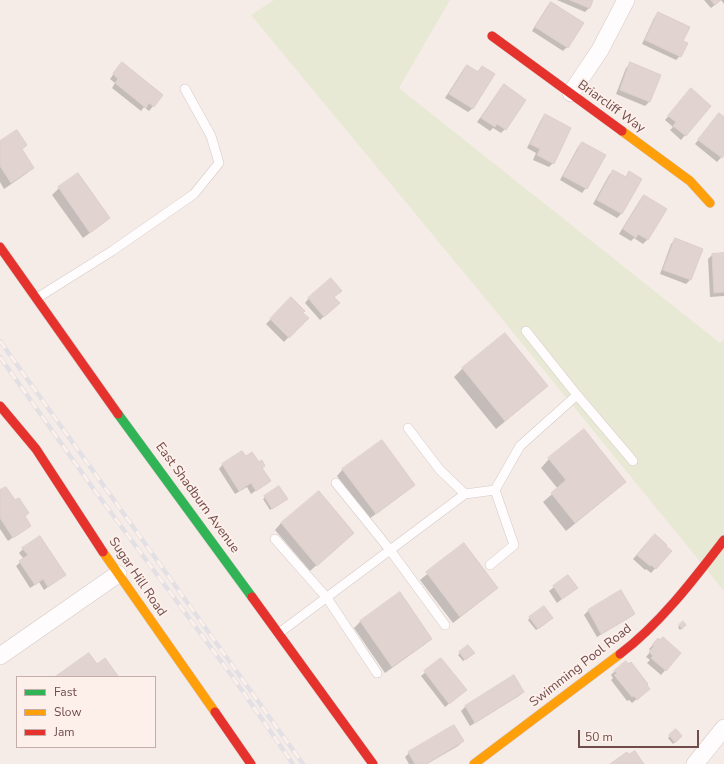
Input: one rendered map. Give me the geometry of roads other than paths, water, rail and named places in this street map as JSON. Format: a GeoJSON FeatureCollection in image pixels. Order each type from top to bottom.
{"type":"FeatureCollection","features":[{"type":"Feature","properties":{"kind":"street"},"geometry":{"type":"LineString","coordinates":[[571,93],[600,50],[626,0]]}},
{"type":"Feature","properties":{"kind":"street","name":"Briarcliff Way"},"geometry":{"type":"LineString","coordinates":[[492,36],[690,181],[710,203]]}},
{"type":"Feature","properties":{"kind":"street","name":"East Shadburn Avenue"},"geometry":{"type":"LineString","coordinates":[[0,247],[93,380],[279,633],[373,764]]}},
{"type":"Feature","properties":{"kind":"street","name":"Sugar Hill Road"},"geometry":{"type":"LineString","coordinates":[[0,406],[36,449],[118,574],[251,764]]}},
{"type":"Feature","properties":{"kind":"street","name":"Swimming Pool Road"},"geometry":{"type":"LineString","coordinates":[[474,764],[635,643],[686,590],[724,540]]}},
{"type":"Feature","properties":{"kind":"street"},"geometry":{"type":"LineString","coordinates":[[0,656],[118,574]]}},
{"type":"Feature","properties":{"kind":"street"},"geometry":{"type":"LineString","coordinates":[[695,764],[724,728]]}},
{"type":"Feature","properties":{"kind":"lane"},"geometry":{"type":"LineString","coordinates":[[37,298],[112,251],[194,194],[219,163],[211,136],[185,89]]}},
{"type":"Feature","properties":{"kind":"lane"},"geometry":{"type":"LineString","coordinates":[[526,331],[633,462]]}},
{"type":"Feature","properties":{"kind":"lane"},"geometry":{"type":"LineString","coordinates":[[490,565],[514,545],[495,490],[520,446],[577,395]]}},
{"type":"Feature","properties":{"kind":"lane"},"geometry":{"type":"LineString","coordinates":[[408,428],[440,470],[465,494]]}},
{"type":"Feature","properties":{"kind":"lane"},"geometry":{"type":"LineString","coordinates":[[336,483],[390,550],[445,625]]}},
{"type":"Feature","properties":{"kind":"lane"},"geometry":{"type":"LineString","coordinates":[[279,633],[465,494],[495,490]]}},
{"type":"Feature","properties":{"kind":"lane"},"geometry":{"type":"LineString","coordinates":[[274,539],[327,598],[377,672]]}},
{"type":"Feature","properties":{"kind":"railway"},"geometry":{"type":"LineString","coordinates":[[0,341],[303,764]]}},
{"type":"Feature","properties":{"kind":"railway"},"geometry":{"type":"LineString","coordinates":[[0,357],[95,491],[232,676],[293,764]]}}]}
